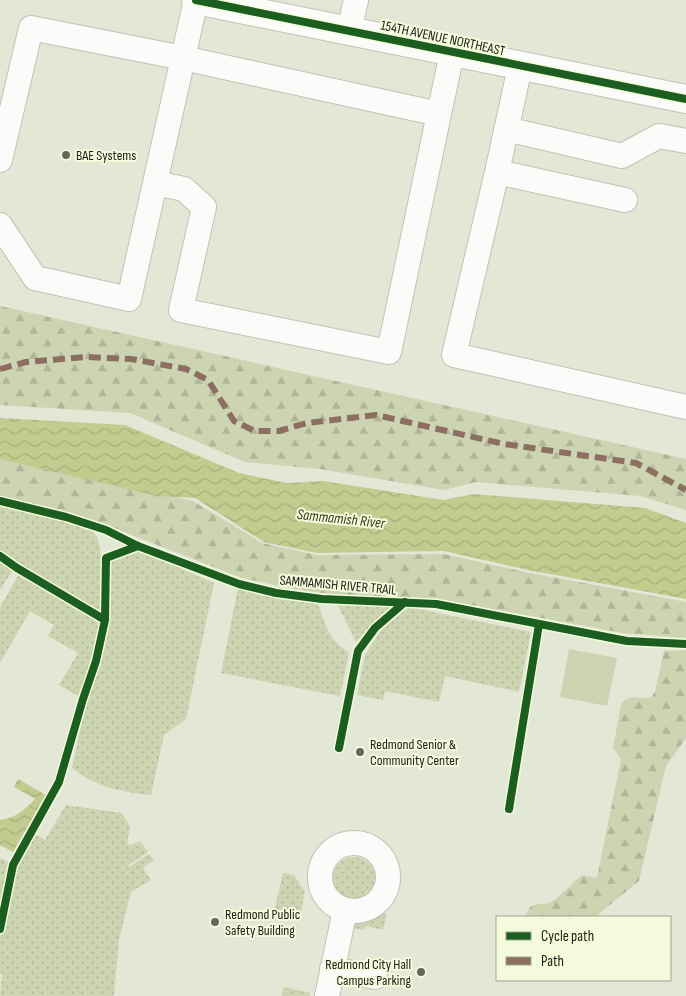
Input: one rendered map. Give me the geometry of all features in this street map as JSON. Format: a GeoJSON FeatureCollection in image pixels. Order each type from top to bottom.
{"type":"FeatureCollection","features":[{"type":"Feature","properties":{"kind":"main road","name":"154TH AVENUE NORTHEAST"},"geometry":{"type":"LineString","coordinates":[[196,0],[520,67],[686,99]]}},
{"type":"Feature","properties":{"kind":"lane"},"geometry":{"type":"LineString","coordinates":[[0,225],[35,278],[129,299],[196,0]]}},
{"type":"Feature","properties":{"kind":"lane"},"geometry":{"type":"LineString","coordinates":[[349,31],[356,0]]}},
{"type":"Feature","properties":{"kind":"lane"},"geometry":{"type":"LineString","coordinates":[[0,160],[31,28],[183,58],[439,114]]}},
{"type":"Feature","properties":{"kind":"lane"},"geometry":{"type":"LineString","coordinates":[[155,183],[184,189],[204,206],[181,310],[389,352],[452,53]]}},
{"type":"Feature","properties":{"kind":"lane"},"geometry":{"type":"LineString","coordinates":[[520,67],[454,355],[686,406]]}},
{"type":"Feature","properties":{"kind":"lane"},"geometry":{"type":"LineString","coordinates":[[506,129],[622,156],[659,136],[686,141]]}},
{"type":"Feature","properties":{"kind":"lane"},"geometry":{"type":"LineString","coordinates":[[497,172],[625,200]]}},
{"type":"Feature","properties":{"kind":"lane"},"geometry":{"type":"LineString","coordinates":[[327,996],[345,910]]}},
{"type":"Feature","properties":{"kind":"lane"},"geometry":{"type":"LineString","coordinates":[[332,969],[374,977]]}},
{"type":"Feature","properties":{"kind":"green space"},"geometry":{"type":"Polygon","coordinates":[[[0,306],[686,459],[686,510],[640,496],[476,482],[444,490],[320,469],[245,462],[130,413],[0,405],[0,306]]]}},
{"type":"Feature","properties":{"kind":"green space"},"geometry":{"type":"Polygon","coordinates":[[[0,459],[193,501],[262,543],[317,555],[444,554],[525,572],[686,602],[686,638],[623,633],[438,599],[338,595],[294,589],[242,578],[68,512],[0,497],[0,459]]]}},
{"type":"Feature","properties":{"kind":"green space"},"geometry":{"type":"Polygon","coordinates":[[[0,506],[65,521],[95,534],[101,558],[102,610],[98,611],[23,569],[0,552],[0,506]]]}},
{"type":"Feature","properties":{"kind":"green space"},"geometry":{"type":"Polygon","coordinates":[[[136,549],[214,583],[186,719],[164,735],[151,795],[109,788],[90,780],[72,768],[86,701],[99,669],[106,640],[110,615],[109,563],[136,549]]]}},
{"type":"Feature","properties":{"kind":"green space"},"geometry":{"type":"Polygon","coordinates":[[[0,561],[13,570],[0,590],[0,561]]]}},
{"type":"Feature","properties":{"kind":"green space"},"geometry":{"type":"Polygon","coordinates":[[[19,574],[99,623],[93,657],[80,697],[59,685],[78,653],[48,636],[54,625],[30,611],[0,663],[0,607],[19,574]]]}},
{"type":"Feature","properties":{"kind":"green space"},"geometry":{"type":"Polygon","coordinates":[[[238,588],[318,604],[332,637],[342,648],[349,652],[340,696],[221,673],[238,588]]]}},
{"type":"Feature","properties":{"kind":"green space"},"geometry":{"type":"Polygon","coordinates":[[[337,604],[393,606],[373,623],[356,642],[337,604]]]}},
{"type":"Feature","properties":{"kind":"green space"},"geometry":{"type":"Polygon","coordinates":[[[409,607],[531,632],[519,692],[445,676],[439,702],[385,691],[383,700],[357,695],[365,655],[382,629],[409,607]]]}},
{"type":"Feature","properties":{"kind":"green space"},"geometry":{"type":"Polygon","coordinates":[[[569,649],[617,658],[607,706],[560,697],[569,649]]]}},
{"type":"Feature","properties":{"kind":"green space"},"geometry":{"type":"Polygon","coordinates":[[[686,650],[686,738],[666,766],[639,881],[596,916],[525,916],[530,907],[554,900],[582,875],[597,878],[621,759],[613,748],[621,705],[627,699],[651,697],[655,692],[664,651],[686,650]]]}},
{"type":"Feature","properties":{"kind":"green space"},"geometry":{"type":"Polygon","coordinates":[[[66,805],[122,813],[130,827],[127,844],[131,845],[140,841],[148,852],[127,866],[129,867],[149,854],[154,860],[143,868],[151,880],[131,892],[119,939],[114,996],[0,996],[2,975],[0,973],[0,929],[3,917],[0,916],[0,858],[16,866],[35,834],[45,840],[66,805]]]}},
{"type":"Feature","properties":{"kind":"green space"},"geometry":{"type":"Polygon","coordinates":[[[358,857],[366,860],[372,866],[375,878],[372,890],[366,896],[350,899],[342,896],[336,890],[333,874],[336,866],[342,860],[358,857]]]}},
{"type":"Feature","properties":{"kind":"green space"},"geometry":{"type":"Polygon","coordinates":[[[283,873],[294,875],[305,892],[300,917],[274,912],[283,873]]]}},
{"type":"Feature","properties":{"kind":"green space"},"geometry":{"type":"Polygon","coordinates":[[[378,912],[387,914],[383,930],[366,926],[364,930],[352,928],[364,917],[378,912]]]}},
{"type":"Feature","properties":{"kind":"green space"},"geometry":{"type":"Polygon","coordinates":[[[284,987],[310,993],[310,996],[282,996],[284,987]]]}},
{"type":"Feature","properties":{"kind":"water","name":"Sammamish River"},"geometry":{"type":"Polygon","coordinates":[[[0,418],[125,425],[239,473],[287,483],[323,481],[444,500],[473,494],[645,508],[686,523],[686,599],[528,570],[444,551],[317,553],[264,542],[195,498],[157,496],[0,459],[0,418]]]}},
{"type":"Feature","properties":{"kind":"water"},"geometry":{"type":"Polygon","coordinates":[[[18,779],[46,795],[13,852],[0,845],[0,820],[19,813],[35,799],[14,787],[18,779]]]}},
{"type":"Feature","properties":{"kind":"marked path"},"geometry":{"type":"LineString","coordinates":[[0,369],[26,362],[87,357],[131,359],[186,369],[208,380],[234,421],[255,431],[279,431],[307,423],[376,415],[504,444],[636,463],[686,490]]}},
{"type":"Feature","properties":{"kind":"cycle path"},"geometry":{"type":"LineString","coordinates":[[196,0],[686,99]]}},
{"type":"Feature","properties":{"kind":"cycle path","name":"SAMMAMISH RIVER TRAIL"},"geometry":{"type":"LineString","coordinates":[[0,501],[66,517],[106,530],[138,546],[239,584],[276,593],[322,599],[436,604],[627,641],[686,644]]}},
{"type":"Feature","properties":{"kind":"cycle path"},"geometry":{"type":"LineString","coordinates":[[0,929],[13,865],[59,782],[96,661],[105,620],[106,558],[138,546]]}},
{"type":"Feature","properties":{"kind":"cycle path"},"geometry":{"type":"LineString","coordinates":[[0,556],[105,620]]}},
{"type":"Feature","properties":{"kind":"cycle path","name":"SAMMAMISH RIVER TRAIL"},"geometry":{"type":"LineString","coordinates":[[339,748],[358,651],[375,628],[405,602]]}},
{"type":"Feature","properties":{"kind":"cycle path"},"geometry":{"type":"LineString","coordinates":[[509,809],[539,624]]}},
{"type":"Feature","properties":{"kind":"place","name":"BAE Systems"},"geometry":{"type":"Point","coordinates":[66,155]}},
{"type":"Feature","properties":{"kind":"place","name":"Redmond Senior & Community Center"},"geometry":{"type":"Point","coordinates":[360,752]}},
{"type":"Feature","properties":{"kind":"place","name":"Redmond Public Safety Building"},"geometry":{"type":"Point","coordinates":[215,922]}},
{"type":"Feature","properties":{"kind":"place","name":"Redmond City Hall Campus Parking"},"geometry":{"type":"Point","coordinates":[421,972]}}]}
